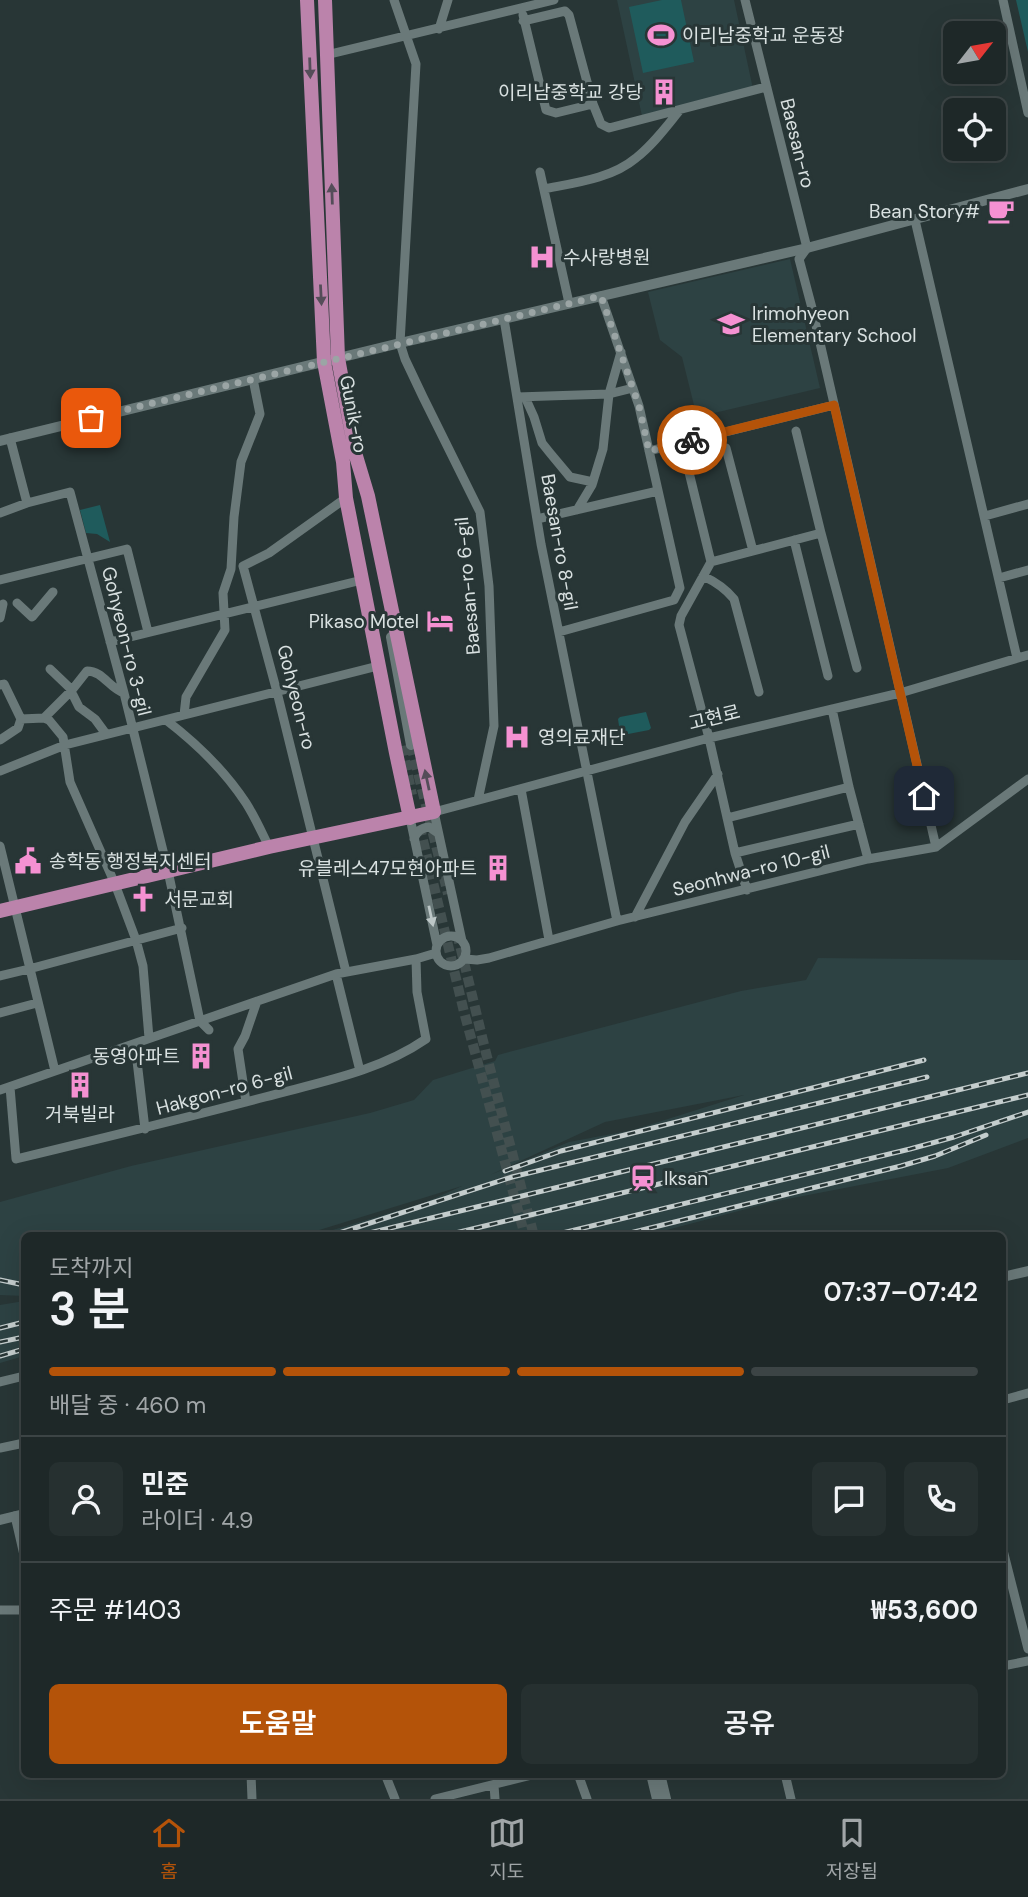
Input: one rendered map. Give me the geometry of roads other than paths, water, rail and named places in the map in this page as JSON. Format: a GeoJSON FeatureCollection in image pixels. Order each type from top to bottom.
{"type":"FeatureCollection","features":[{"type":"Feature","properties":{"kind":"main road","name":"Gunik-ro"},"geometry":{"type":"LineString","coordinates":[[307,0],[331,360],[349,459]]}},
{"type":"Feature","properties":{"kind":"main road","name":"Gunik-ro"},"geometry":{"type":"LineString","coordinates":[[325,0],[331,360]]}},
{"type":"Feature","properties":{"kind":"main road"},"geometry":{"type":"LineString","coordinates":[[349,459],[346,498],[378,666],[434,813]]}},
{"type":"Feature","properties":{"kind":"main road"},"geometry":{"type":"LineString","coordinates":[[0,911],[269,847],[410,818],[407,748],[368,496],[349,459]]}},
{"type":"Feature","properties":{"kind":"main road","name":"고현로"},"geometry":{"type":"LineString","coordinates":[[410,818],[434,813]]}},
{"type":"Feature","properties":{"kind":"street"},"geometry":{"type":"LineString","coordinates":[[394,0],[416,64],[400,343]]}},
{"type":"Feature","properties":{"kind":"street"},"geometry":{"type":"LineString","coordinates":[[439,29],[448,0]]}},
{"type":"Feature","properties":{"kind":"street"},"geometry":{"type":"LineString","coordinates":[[326,55],[554,0]]}},
{"type":"Feature","properties":{"kind":"street"},"geometry":{"type":"LineString","coordinates":[[745,0],[766,87]]}},
{"type":"Feature","properties":{"kind":"street"},"geometry":{"type":"LineString","coordinates":[[1003,0],[1028,113]]}},
{"type":"Feature","properties":{"kind":"street"},"geometry":{"type":"LineString","coordinates":[[523,8],[523,21],[546,110],[556,113],[593,104],[569,15],[565,11],[523,21]]}},
{"type":"Feature","properties":{"kind":"street","name":"Baesan-ro"},"geometry":{"type":"LineString","coordinates":[[593,104],[601,124],[609,128],[766,87],[807,248],[799,259],[936,847]]}},
{"type":"Feature","properties":{"kind":"street"},"geometry":{"type":"LineString","coordinates":[[544,189],[604,176],[634,160],[648,148],[681,109]]}},
{"type":"Feature","properties":{"kind":"street"},"geometry":{"type":"LineString","coordinates":[[540,172],[569,303]]}},
{"type":"Feature","properties":{"kind":"street"},"geometry":{"type":"LineString","coordinates":[[27,503],[5,439],[504,318],[807,248],[1028,189]]}},
{"type":"Feature","properties":{"kind":"street"},"geometry":{"type":"LineString","coordinates":[[915,220],[1017,658]]}},
{"type":"Feature","properties":{"kind":"street"},"geometry":{"type":"LineString","coordinates":[[559,632],[674,600],[680,588],[639,406],[601,296]]}},
{"type":"Feature","properties":{"kind":"street","name":"Baesan-ro 8-gil"},"geometry":{"type":"LineString","coordinates":[[504,318],[521,397],[537,519],[617,920]]}},
{"type":"Feature","properties":{"kind":"street","name":"Baesan-ro 6-gil"},"geometry":{"type":"LineString","coordinates":[[400,343],[405,359],[480,512],[489,586],[494,726],[478,800]]}},
{"type":"Feature","properties":{"kind":"street"},"geometry":{"type":"LineString","coordinates":[[577,510],[593,482],[603,449],[609,394],[621,352]]}},
{"type":"Feature","properties":{"kind":"street"},"geometry":{"type":"LineString","coordinates":[[184,715],[186,697],[225,630],[223,593],[231,569],[241,462],[260,414],[253,379]]}},
{"type":"Feature","properties":{"kind":"street"},"geometry":{"type":"LineString","coordinates":[[521,397],[609,394],[633,387]]}},
{"type":"Feature","properties":{"kind":"street"},"geometry":{"type":"LineString","coordinates":[[521,397],[534,417],[542,443],[570,477],[593,482]]}},
{"type":"Feature","properties":{"kind":"street"},"geometry":{"type":"LineString","coordinates":[[649,451],[834,405]]}},
{"type":"Feature","properties":{"kind":"street"},"geometry":{"type":"LineString","coordinates":[[796,431],[857,668]]}},
{"type":"Feature","properties":{"kind":"street"},"geometry":{"type":"LineString","coordinates":[[726,448],[753,551]]}},
{"type":"Feature","properties":{"kind":"street"},"geometry":{"type":"LineString","coordinates":[[685,456],[711,562],[681,616],[679,625],[718,774],[735,853],[747,890]]}},
{"type":"Feature","properties":{"kind":"street"},"geometry":{"type":"LineString","coordinates":[[537,519],[658,491]]}},
{"type":"Feature","properties":{"kind":"street","name":"Gohyeon-ro 3-gil"},"geometry":{"type":"LineString","coordinates":[[0,513],[70,492],[168,871]]}},
{"type":"Feature","properties":{"kind":"street","name":"Gohyeon-ro"},"geometry":{"type":"LineString","coordinates":[[346,498],[270,553],[243,566],[313,838],[360,1071]]}},
{"type":"Feature","properties":{"kind":"street"},"geometry":{"type":"LineString","coordinates":[[985,516],[1028,504]]}},
{"type":"Feature","properties":{"kind":"street"},"geometry":{"type":"LineString","coordinates":[[711,562],[821,533]]}},
{"type":"Feature","properties":{"kind":"street"},"geometry":{"type":"LineString","coordinates":[[794,540],[828,676]]}},
{"type":"Feature","properties":{"kind":"street"},"geometry":{"type":"LineString","coordinates":[[0,580],[127,549],[148,632]]}},
{"type":"Feature","properties":{"kind":"street"},"geometry":{"type":"LineString","coordinates":[[999,578],[1028,570]]}},
{"type":"Feature","properties":{"kind":"street"},"geometry":{"type":"LineString","coordinates":[[703,576],[718,583],[734,599],[759,692]]}},
{"type":"Feature","properties":{"kind":"street"},"geometry":{"type":"LineString","coordinates":[[110,642],[362,580]]}},
{"type":"Feature","properties":{"kind":"street"},"geometry":{"type":"LineString","coordinates":[[17,603],[32,617],[53,592]]}},
{"type":"Feature","properties":{"kind":"street"},"geometry":{"type":"LineString","coordinates":[[0,618],[4,604]]}},
{"type":"Feature","properties":{"kind":"street","name":"고현로"},"geometry":{"type":"LineString","coordinates":[[434,813],[709,738],[900,692],[1028,655]]}},
{"type":"Feature","properties":{"kind":"street"},"geometry":{"type":"LineString","coordinates":[[0,771],[65,745],[378,666]]}},
{"type":"Feature","properties":{"kind":"street"},"geometry":{"type":"LineString","coordinates":[[50,669],[71,692],[79,707],[95,719],[106,734]]}},
{"type":"Feature","properties":{"kind":"street"},"geometry":{"type":"LineString","coordinates":[[44,718],[71,692],[87,671],[99,674],[115,690],[124,693]]}},
{"type":"Feature","properties":{"kind":"street"},"geometry":{"type":"LineString","coordinates":[[0,674],[2,685],[21,719],[18,728],[0,740]]}},
{"type":"Feature","properties":{"kind":"street"},"geometry":{"type":"LineString","coordinates":[[832,709],[868,859]]}},
{"type":"Feature","properties":{"kind":"street"},"geometry":{"type":"LineString","coordinates":[[21,719],[49,720],[63,737],[70,782],[116,884],[136,940],[143,966],[149,1038]]}},
{"type":"Feature","properties":{"kind":"street"},"geometry":{"type":"LineString","coordinates":[[166,720],[190,738],[218,768],[246,803],[269,847]]}},
{"type":"Feature","properties":{"kind":"street"},"geometry":{"type":"LineString","coordinates":[[635,917],[685,822],[718,774]]}},
{"type":"Feature","properties":{"kind":"street","name":"Seonhwa-ro 10-gil"},"geometry":{"type":"LineString","coordinates":[[464,960],[489,958],[617,920],[868,859],[936,847],[1028,779]]}},
{"type":"Feature","properties":{"kind":"street"},"geometry":{"type":"LineString","coordinates":[[727,818],[849,787]]}},
{"type":"Feature","properties":{"kind":"street"},"geometry":{"type":"LineString","coordinates":[[521,789],[549,940]]}},
{"type":"Feature","properties":{"kind":"street"},"geometry":{"type":"LineString","coordinates":[[410,818],[439,960],[446,966],[456,966],[464,960],[467,950],[462,940],[434,813]]}},
{"type":"Feature","properties":{"kind":"street"},"geometry":{"type":"LineString","coordinates":[[735,853],[859,824]]}},
{"type":"Feature","properties":{"kind":"street"},"geometry":{"type":"LineString","coordinates":[[414,839],[422,828],[429,827],[438,833]]}},
{"type":"Feature","properties":{"kind":"street"},"geometry":{"type":"LineString","coordinates":[[0,846],[55,1071]]}},
{"type":"Feature","properties":{"kind":"street"},"geometry":{"type":"LineString","coordinates":[[168,871],[200,1021],[209,1030]]}},
{"type":"Feature","properties":{"kind":"street"},"geometry":{"type":"LineString","coordinates":[[0,976],[182,928]]}},
{"type":"Feature","properties":{"kind":"street"},"geometry":{"type":"LineString","coordinates":[[0,1090],[341,973],[416,959],[436,949],[444,938],[449,936],[462,940]]}},
{"type":"Feature","properties":{"kind":"street","name":"Hakgon-ro 6-gil"},"geometry":{"type":"LineString","coordinates":[[10,1087],[16,1159],[145,1129],[360,1071],[394,1058],[426,1039],[417,992],[416,959]]}},
{"type":"Feature","properties":{"kind":"street"},"geometry":{"type":"LineString","coordinates":[[246,1102],[238,1049],[257,1001]]}},
{"type":"Feature","properties":{"kind":"street"},"geometry":{"type":"LineString","coordinates":[[0,1013],[37,1003]]}},
{"type":"Feature","properties":{"kind":"street"},"geometry":{"type":"LineString","coordinates":[[135,1044],[145,1129]]}},
{"type":"Feature","properties":{"kind":"street"},"geometry":{"type":"LineString","coordinates":[[1006,1276],[1028,1271]]}},
{"type":"Feature","properties":{"kind":"street"},"geometry":{"type":"LineString","coordinates":[[0,1382],[21,1377]]}},
{"type":"Feature","properties":{"kind":"street"},"geometry":{"type":"LineString","coordinates":[[1006,1400],[1028,1393]]}},
{"type":"Feature","properties":{"kind":"street"},"geometry":{"type":"LineString","coordinates":[[0,1448],[21,1444]]}},
{"type":"Feature","properties":{"kind":"street"},"geometry":{"type":"LineString","coordinates":[[0,1520],[20,1515]]}},
{"type":"Feature","properties":{"kind":"street"},"geometry":{"type":"LineString","coordinates":[[1006,1561],[1028,1649]]}},
{"type":"Feature","properties":{"kind":"street"},"geometry":{"type":"LineString","coordinates":[[0,1610],[21,1610]]}},
{"type":"Feature","properties":{"kind":"street"},"geometry":{"type":"LineString","coordinates":[[1006,1665],[1028,1661]]}},
{"type":"Feature","properties":{"kind":"street"},"geometry":{"type":"LineString","coordinates":[[251,1778],[252,1799]]}},
{"type":"Feature","properties":{"kind":"street"},"geometry":{"type":"LineString","coordinates":[[387,1778],[395,1799]]}},
{"type":"Feature","properties":{"kind":"street"},"geometry":{"type":"LineString","coordinates":[[435,1799],[521,1778]]}},
{"type":"Feature","properties":{"kind":"street"},"geometry":{"type":"LineString","coordinates":[[579,1778],[587,1799]]}},
{"type":"Feature","properties":{"kind":"street"},"geometry":{"type":"LineString","coordinates":[[652,1778],[657,1799]]}},
{"type":"Feature","properties":{"kind":"street"},"geometry":{"type":"LineString","coordinates":[[661,1778],[666,1799]]}},
{"type":"Feature","properties":{"kind":"street"},"geometry":{"type":"LineString","coordinates":[[786,1778],[791,1799]]}},
{"type":"Feature","properties":{"kind":"street"},"geometry":{"type":"LineString","coordinates":[[494,1785],[495,1799]]}},
{"type":"Feature","properties":{"kind":"tunnel"},"geometry":{"type":"LineString","coordinates":[[411,745],[448,894]]}},
{"type":"Feature","properties":{"kind":"tunnel"},"geometry":{"type":"LineString","coordinates":[[402,746],[412,795]]}},
{"type":"Feature","properties":{"kind":"tunnel"},"geometry":{"type":"LineString","coordinates":[[416,811],[464,1012],[524,1232]]}},
{"type":"Feature","properties":{"kind":"tunnel"},"geometry":{"type":"LineString","coordinates":[[457,933],[533,1232]]}},
{"type":"Feature","properties":{"kind":"railway"},"geometry":{"type":"LineString","coordinates":[[505,1171],[561,1151],[924,1060]]}},
{"type":"Feature","properties":{"kind":"railway"},"geometry":{"type":"LineString","coordinates":[[373,1232],[1028,1073]]}},
{"type":"Feature","properties":{"kind":"railway"},"geometry":{"type":"LineString","coordinates":[[342,1232],[512,1177],[927,1077]]}},
{"type":"Feature","properties":{"kind":"railway"},"geometry":{"type":"LineString","coordinates":[[460,1232],[1028,1095]]}},
{"type":"Feature","properties":{"kind":"railway"},"geometry":{"type":"LineString","coordinates":[[567,1232],[910,1149],[1028,1112]]}},
{"type":"Feature","properties":{"kind":"railway"},"geometry":{"type":"LineString","coordinates":[[634,1232],[901,1166],[935,1156],[986,1135]]}},
{"type":"Feature","properties":{"kind":"railway"},"geometry":{"type":"LineString","coordinates":[[0,1280],[21,1284]]}},
{"type":"Feature","properties":{"kind":"railway"},"geometry":{"type":"LineString","coordinates":[[0,1328],[21,1323]]}},
{"type":"Feature","properties":{"kind":"railway"},"geometry":{"type":"LineString","coordinates":[[0,1342],[21,1338]]}},
{"type":"Feature","properties":{"kind":"railway"},"geometry":{"type":"LineString","coordinates":[[0,1356],[21,1350]]}},
{"type":"Feature","properties":{"kind":"place","name":"이리남중학교 운동장"},"geometry":{"type":"Point","coordinates":[661,35]}},
{"type":"Feature","properties":{"kind":"place","name":"이리남중학교 강당"},"geometry":{"type":"Point","coordinates":[664,92]}},
{"type":"Feature","properties":{"kind":"place","name":"Bean Story#"},"geometry":{"type":"Point","coordinates":[1001,211]}},
{"type":"Feature","properties":{"kind":"place","name":"수사랑병원"},"geometry":{"type":"Point","coordinates":[542,257]}},
{"type":"Feature","properties":{"kind":"place","name":"Irimohyeon Elementary School"},"geometry":{"type":"Point","coordinates":[731,324]}},
{"type":"Feature","properties":{"kind":"place","name":"Pikaso Motel"},"geometry":{"type":"Point","coordinates":[440,621]}},
{"type":"Feature","properties":{"kind":"place","name":"영의료재단"},"geometry":{"type":"Point","coordinates":[517,737]}},
{"type":"Feature","properties":{"kind":"place","name":"송학동 행정복지센터"},"geometry":{"type":"Point","coordinates":[28,861]}},
{"type":"Feature","properties":{"kind":"place","name":"유블레스47모현아파트"},"geometry":{"type":"Point","coordinates":[498,868]}},
{"type":"Feature","properties":{"kind":"place","name":"서문교회"},"geometry":{"type":"Point","coordinates":[143,899]}},
{"type":"Feature","properties":{"kind":"place","name":"동영아파트"},"geometry":{"type":"Point","coordinates":[201,1056]}},
{"type":"Feature","properties":{"kind":"place","name":"거북빌라"},"geometry":{"type":"Point","coordinates":[80,1085]}},
{"type":"Feature","properties":{"kind":"place","name":"Iksan"},"geometry":{"type":"Point","coordinates":[643,1178]}}]}
